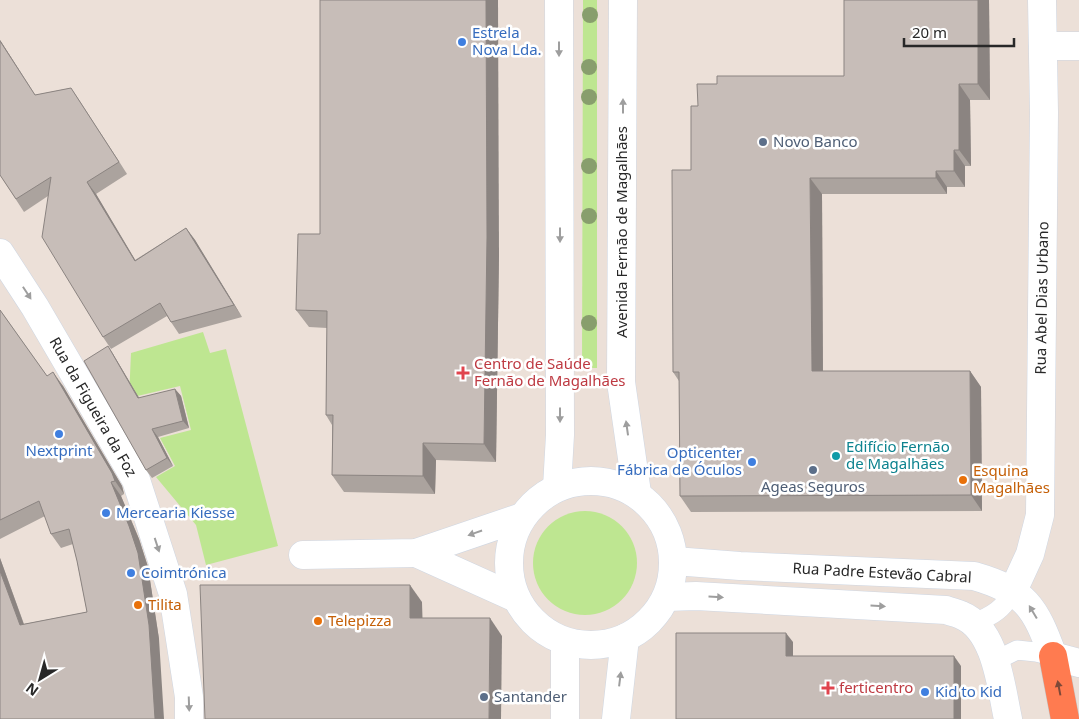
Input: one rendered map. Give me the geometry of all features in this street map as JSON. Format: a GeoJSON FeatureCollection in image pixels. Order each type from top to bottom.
{"type":"FeatureCollection","features":[{"type":"Feature","properties":{"kind":"highway"},"geometry":{"type":"LineString","coordinates":[[1053,656],[1065,719]]}},
{"type":"Feature","properties":{"kind":"main road"},"geometry":{"type":"LineString","coordinates":[[557,487],[560,435],[559,0]]}},
{"type":"Feature","properties":{"kind":"main road","name":"Avenida Fernão de Magalhães"},"geometry":{"type":"LineString","coordinates":[[624,0],[621,382],[637,494]]}},
{"type":"Feature","properties":{"kind":"main road","name":"Rua Abel Dias Urbano"},"geometry":{"type":"LineString","coordinates":[[1013,591],[1030,554],[1040,515],[1044,112],[1042,0]]}},
{"type":"Feature","properties":{"kind":"main road"},"geometry":{"type":"LineString","coordinates":[[1043,46],[1079,46]]}},
{"type":"Feature","properties":{"kind":"main road","name":"Rua da Figueira da Foz"},"geometry":{"type":"LineString","coordinates":[[0,252],[35,306],[136,480],[173,594],[189,697],[189,719]]}},
{"type":"Feature","properties":{"kind":"main road"},"geometry":{"type":"LineString","coordinates":[[598,480],[637,494],[656,512],[669,535],[674,561],[667,597],[657,614],[643,628],[625,638],[606,644],[585,646],[565,642],[536,624],[516,598],[508,570],[510,543],[522,517],[537,499],[557,487],[598,480]]}},
{"type":"Feature","properties":{"kind":"main road"},"geometry":{"type":"LineString","coordinates":[[303,554],[416,554],[522,517]]}},
{"type":"Feature","properties":{"kind":"main road"},"geometry":{"type":"LineString","coordinates":[[416,554],[516,598]]}},
{"type":"Feature","properties":{"kind":"main road","name":"Rua Padre Estevão Cabral"},"geometry":{"type":"LineString","coordinates":[[674,561],[740,566],[974,576],[997,583],[1013,591],[1028,603],[1042,627],[1053,656]]}},
{"type":"Feature","properties":{"kind":"main road"},"geometry":{"type":"LineString","coordinates":[[667,597],[696,596],[946,610],[962,615],[974,623],[987,640],[995,661],[1008,719]]}},
{"type":"Feature","properties":{"kind":"main road"},"geometry":{"type":"LineString","coordinates":[[616,719],[625,638]]}},
{"type":"Feature","properties":{"kind":"main road"},"geometry":{"type":"LineString","coordinates":[[565,642],[565,719]]}},
{"type":"Feature","properties":{"kind":"main road"},"geometry":{"type":"LineString","coordinates":[[1053,656],[1079,663]]}},
{"type":"Feature","properties":{"kind":"lane"},"geometry":{"type":"LineString","coordinates":[[974,623],[991,616],[1006,604],[1013,591]]}},
{"type":"Feature","properties":{"kind":"lane"},"geometry":{"type":"LineString","coordinates":[[995,661],[1017,650],[1053,656]]}},
{"type":"Feature","properties":{"kind":"green space"},"geometry":{"type":"Polygon","coordinates":[[[583,0],[597,0],[597,368],[582,368],[583,0]]]}},
{"type":"Feature","properties":{"kind":"green space"},"geometry":{"type":"Polygon","coordinates":[[[203,332],[210,353],[226,349],[278,546],[206,565],[196,525],[156,477],[175,466],[160,438],[191,430],[180,386],[129,398],[131,353],[203,332]]]}},
{"type":"Feature","properties":{"kind":"green space"},"geometry":{"type":"Polygon","coordinates":[[[585,511],[605,515],[622,526],[633,543],[637,563],[633,583],[622,600],[605,611],[585,615],[565,611],[548,600],[537,583],[533,563],[537,543],[548,526],[565,515],[585,511]]]}},
{"type":"Feature","properties":{"kind":"building"},"geometry":{"type":"Polygon","coordinates":[[[320,0],[486,0],[487,237],[484,444],[423,443],[423,476],[332,475],[333,415],[326,415],[327,311],[296,310],[298,234],[320,234],[320,0]]]}},
{"type":"Feature","properties":{"kind":"building"},"geometry":{"type":"Polygon","coordinates":[[[844,0],[978,0],[978,84],[959,84],[959,150],[954,150],[954,171],[936,171],[936,178],[810,178],[812,371],[970,371],[971,495],[680,496],[679,372],[673,372],[672,170],[691,170],[691,106],[698,106],[697,84],[717,84],[717,76],[844,76],[844,0]]]}},
{"type":"Feature","properties":{"kind":"building"},"geometry":{"type":"Polygon","coordinates":[[[0,41],[35,95],[71,88],[119,162],[87,182],[135,261],[186,228],[234,305],[171,322],[160,303],[103,337],[42,237],[51,177],[16,199],[0,175],[0,41]]]}},
{"type":"Feature","properties":{"kind":"building"},"geometry":{"type":"Polygon","coordinates":[[[0,310],[47,376],[53,372],[112,473],[115,481],[111,482],[138,553],[149,625],[155,719],[0,719],[0,571],[20,625],[87,612],[69,529],[51,534],[39,501],[0,520],[0,310]]]}},
{"type":"Feature","properties":{"kind":"building"},"geometry":{"type":"Polygon","coordinates":[[[108,346],[138,398],[175,389],[183,421],[152,429],[167,458],[146,470],[84,361],[108,346]]]}},
{"type":"Feature","properties":{"kind":"building"},"geometry":{"type":"Polygon","coordinates":[[[200,585],[410,585],[410,618],[490,618],[489,719],[205,719],[200,585]]]}},
{"type":"Feature","properties":{"kind":"building"},"geometry":{"type":"Polygon","coordinates":[[[676,633],[786,633],[786,656],[954,656],[954,719],[676,719],[676,633]]]}},
{"type":"Feature","properties":{"kind":"place","name":"Estrela Nova Lda."},"geometry":{"type":"Point","coordinates":[462,42]}},
{"type":"Feature","properties":{"kind":"place","name":"Novo Banco"},"geometry":{"type":"Point","coordinates":[763,142]}},
{"type":"Feature","properties":{"kind":"place","name":"Centro de Saúde Fernão de Magalhães"},"geometry":{"type":"Point","coordinates":[463,373]}},
{"type":"Feature","properties":{"kind":"place","name":"Nextprint"},"geometry":{"type":"Point","coordinates":[59,434]}},
{"type":"Feature","properties":{"kind":"place","name":"Edifício Fernão de Magalhães"},"geometry":{"type":"Point","coordinates":[836,456]}},
{"type":"Feature","properties":{"kind":"place","name":"Opticenter Fábrica de Óculos"},"geometry":{"type":"Point","coordinates":[752,462]}},
{"type":"Feature","properties":{"kind":"place","name":"Ageas Seguros"},"geometry":{"type":"Point","coordinates":[813,470]}},
{"type":"Feature","properties":{"kind":"place","name":"Esquina Magalhães"},"geometry":{"type":"Point","coordinates":[963,480]}},
{"type":"Feature","properties":{"kind":"place","name":"Mercearia Kiesse"},"geometry":{"type":"Point","coordinates":[106,513]}},
{"type":"Feature","properties":{"kind":"place","name":"Coimtrónica"},"geometry":{"type":"Point","coordinates":[131,573]}},
{"type":"Feature","properties":{"kind":"place","name":"Tilita"},"geometry":{"type":"Point","coordinates":[138,605]}},
{"type":"Feature","properties":{"kind":"place","name":"Telepizza"},"geometry":{"type":"Point","coordinates":[318,621]}},
{"type":"Feature","properties":{"kind":"place","name":"ferticentro"},"geometry":{"type":"Point","coordinates":[828,688]}},
{"type":"Feature","properties":{"kind":"place","name":"Kid to Kid"},"geometry":{"type":"Point","coordinates":[925,692]}},
{"type":"Feature","properties":{"kind":"place","name":"Santander"},"geometry":{"type":"Point","coordinates":[484,697]}}]}
